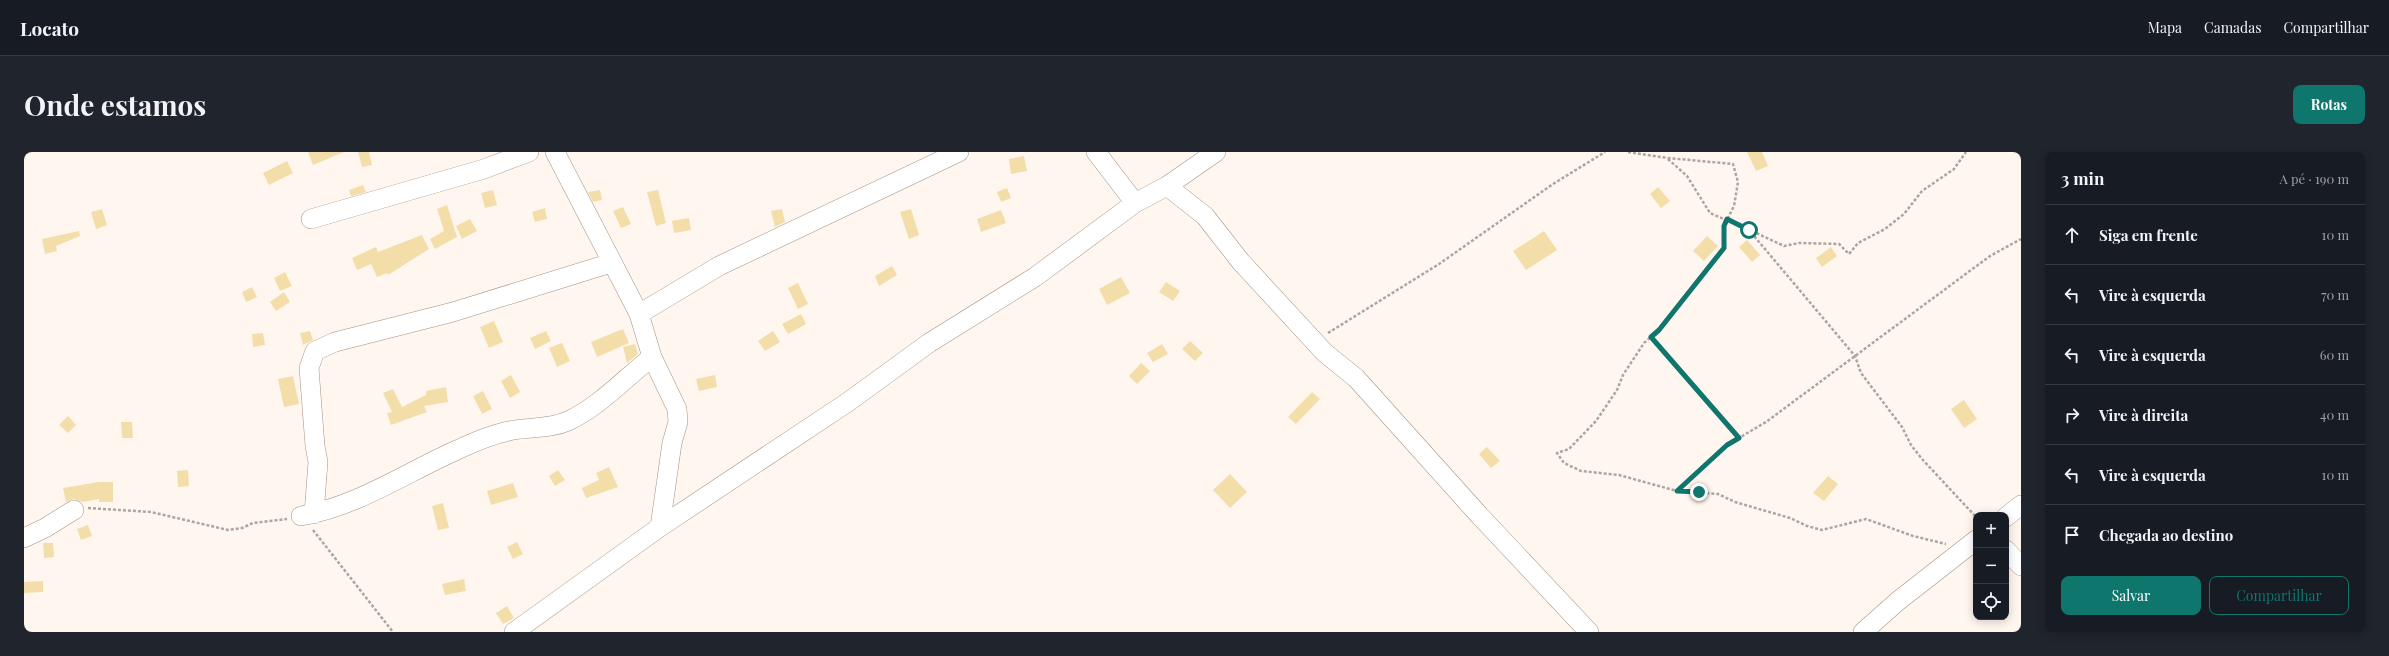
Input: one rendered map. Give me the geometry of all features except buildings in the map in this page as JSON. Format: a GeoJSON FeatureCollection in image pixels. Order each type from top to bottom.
{"type":"FeatureCollection","features":[{"type":"Feature","properties":{"kind":"street"},"geometry":{"type":"LineString","coordinates":[[311,219],[484,169],[529,152]]}},
{"type":"Feature","properties":{"kind":"street"},"geometry":{"type":"LineString","coordinates":[[555,152],[611,263],[639,314],[652,357],[677,408],[678,422],[672,443],[660,528]]}},
{"type":"Feature","properties":{"kind":"street"},"geometry":{"type":"LineString","coordinates":[[639,314],[718,266],[959,152]]}},
{"type":"Feature","properties":{"kind":"street"},"geometry":{"type":"LineString","coordinates":[[1096,152],[1135,203]]}},
{"type":"Feature","properties":{"kind":"street"},"geometry":{"type":"LineString","coordinates":[[514,632],[660,528],[848,402],[929,343],[1035,277],[1135,203],[1167,186],[1216,152]]}},
{"type":"Feature","properties":{"kind":"street"},"geometry":{"type":"LineString","coordinates":[[1167,186],[1205,216],[1241,262],[1325,353],[1361,383],[1479,515],[1589,632]]}},
{"type":"Feature","properties":{"kind":"street"},"geometry":{"type":"LineString","coordinates":[[611,263],[453,312],[335,342],[315,351],[309,368],[314,446],[318,462],[308,515],[359,498],[457,450],[488,438],[514,430],[544,428],[567,422],[597,405],[628,376],[652,357]]}},
{"type":"Feature","properties":{"kind":"street"},"geometry":{"type":"LineString","coordinates":[[2009,515],[2021,505]]}},
{"type":"Feature","properties":{"kind":"street"},"geometry":{"type":"LineString","coordinates":[[24,538],[45,528],[74,510]]}},
{"type":"Feature","properties":{"kind":"street"},"geometry":{"type":"LineString","coordinates":[[1863,632],[1898,601],[1970,545]]}},
{"type":"Feature","properties":{"kind":"street"},"geometry":{"type":"LineString","coordinates":[[2009,553],[2021,566]]}},
{"type":"Feature","properties":{"kind":"path"},"geometry":{"type":"LineString","coordinates":[[1315,341],[1439,264],[1553,184],[1604,152]]}},
{"type":"Feature","properties":{"kind":"path"},"geometry":{"type":"LineString","coordinates":[[1628,152],[1668,158],[1733,164],[1738,182],[1734,206],[1724,226],[1724,248],[1659,330],[1644,343],[1623,375],[1617,390],[1596,421],[1569,449],[1557,453],[1564,463],[1581,471],[1619,475],[1677,491],[1718,494],[1735,502],[1790,518],[1807,526],[1822,530],[1866,519],[1913,536],[1970,545]]}},
{"type":"Feature","properties":{"kind":"path"},"geometry":{"type":"LineString","coordinates":[[1668,158],[1687,176],[1710,213],[1727,219],[1784,246],[1799,242],[1840,244],[1849,254],[1858,242],[1885,229],[1904,214],[1922,191],[1954,169],[1966,152]]}},
{"type":"Feature","properties":{"kind":"path"},"geometry":{"type":"LineString","coordinates":[[1749,230],[1855,356],[1861,373],[1902,427],[1922,459],[1973,514]]}},
{"type":"Feature","properties":{"kind":"path"},"geometry":{"type":"LineString","coordinates":[[1677,491],[1727,445],[1766,422],[1990,256],[2021,239]]}},
{"type":"Feature","properties":{"kind":"path"},"geometry":{"type":"LineString","coordinates":[[1651,337],[1739,438]]}},
{"type":"Feature","properties":{"kind":"path"},"geometry":{"type":"LineString","coordinates":[[74,510],[95,507],[151,512],[228,530],[242,528],[253,523],[308,515],[333,553],[393,632]]}},
{"type":"Feature","properties":{"kind":"route"},"geometry":{"type":"LineString","coordinates":[[1699,492],[1677,491],[1727,445],[1739,438],[1651,337],[1659,330],[1712,266],[1724,248],[1724,226],[1727,219],[1749,230]]}}]}
